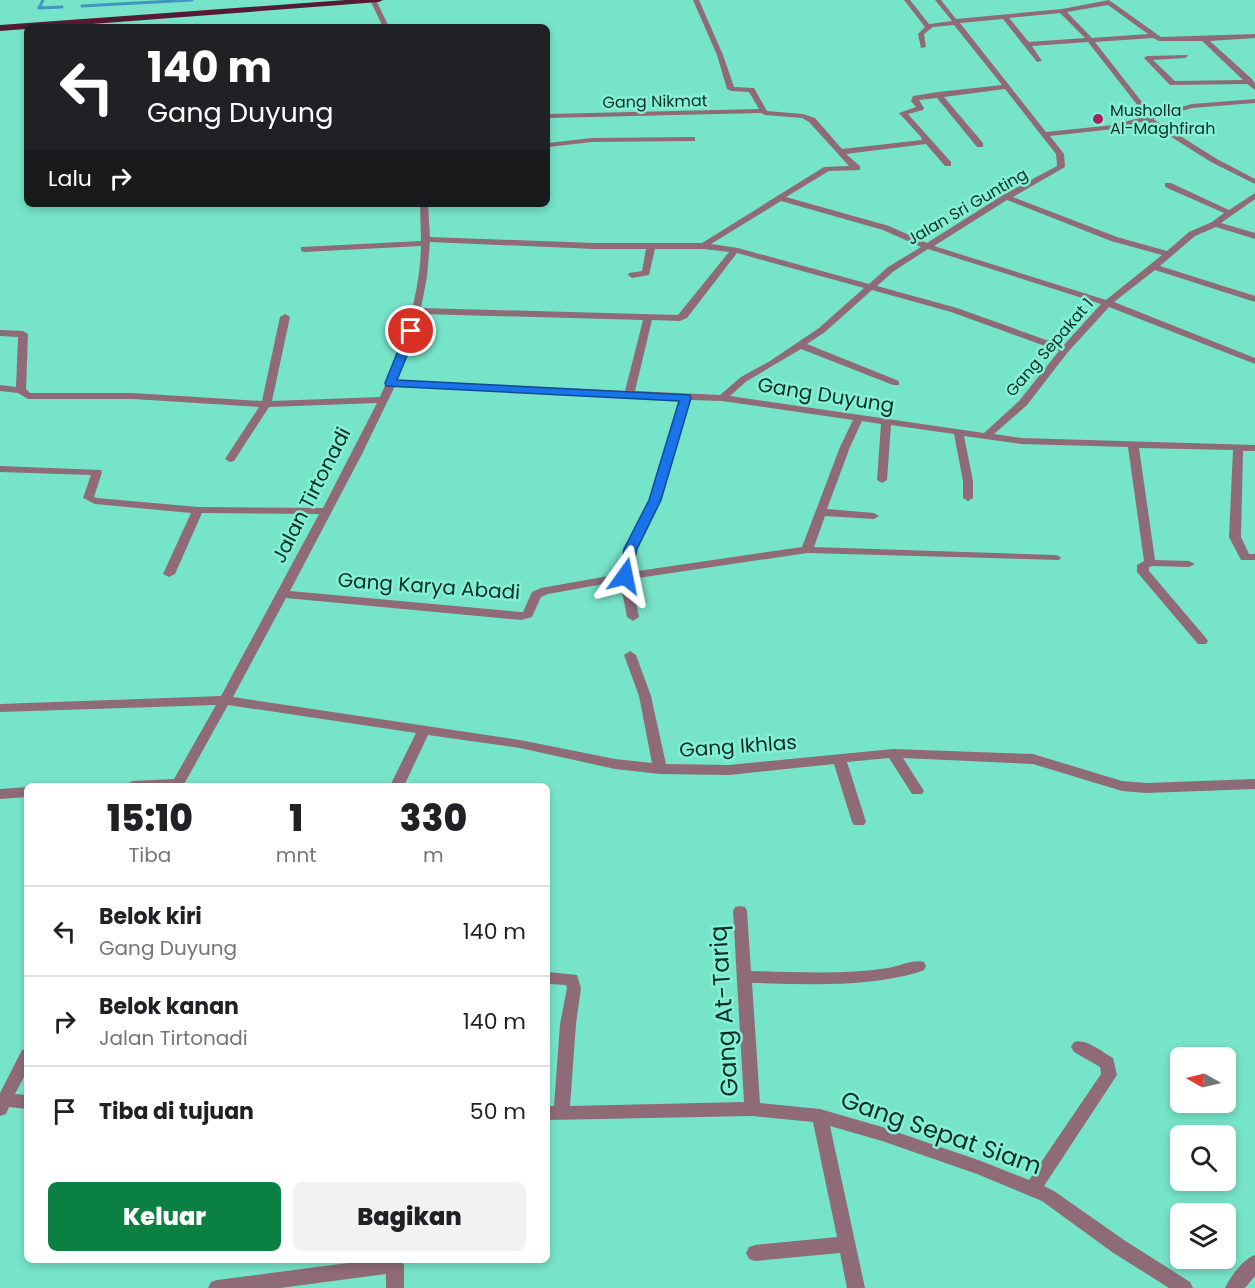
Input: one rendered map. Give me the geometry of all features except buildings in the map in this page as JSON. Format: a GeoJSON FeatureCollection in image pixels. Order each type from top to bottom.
{"type":"FeatureCollection","features":[{"type":"Feature","properties":{"kind":"main road"},"geometry":{"type":"LineString","coordinates":[[44,24],[211,9],[280,0]]}},
{"type":"Feature","properties":{"kind":"main road"},"geometry":{"type":"LineString","coordinates":[[0,19],[379,0]]}},
{"type":"Feature","properties":{"kind":"main road"},"geometry":{"type":"LineString","coordinates":[[0,28],[24,26]]}},
{"type":"Feature","properties":{"kind":"street"},"geometry":{"type":"LineString","coordinates":[[373,0],[385,24]]}},
{"type":"Feature","properties":{"kind":"street"},"geometry":{"type":"LineString","coordinates":[[696,0],[720,55],[731,89],[751,90],[762,111]]}},
{"type":"Feature","properties":{"kind":"street"},"geometry":{"type":"LineString","coordinates":[[907,0],[928,27]]}},
{"type":"Feature","properties":{"kind":"street","name":"Jalan Sri Gunting"},"geometry":{"type":"LineString","coordinates":[[722,398],[744,379],[822,330],[891,269],[1006,197],[1061,167],[1060,154],[938,0]]}},
{"type":"Feature","properties":{"kind":"street"},"geometry":{"type":"LineString","coordinates":[[923,48],[921,34],[928,27],[1062,11],[1107,2],[1156,38],[1171,56]]}},
{"type":"Feature","properties":{"kind":"street"},"geometry":{"type":"LineString","coordinates":[[1062,11],[1090,40],[1149,118],[1211,157],[1227,170],[1255,182]]}},
{"type":"Feature","properties":{"kind":"street"},"geometry":{"type":"LineString","coordinates":[[1005,16],[1039,61]]}},
{"type":"Feature","properties":{"kind":"street"},"geometry":{"type":"LineString","coordinates":[[1027,44],[1255,36]]}},
{"type":"Feature","properties":{"kind":"street"},"geometry":{"type":"LineString","coordinates":[[1204,39],[1252,85]]}},
{"type":"Feature","properties":{"kind":"street"},"geometry":{"type":"LineString","coordinates":[[1185,56],[1147,58],[1173,83],[1252,85]]}},
{"type":"Feature","properties":{"kind":"street"},"geometry":{"type":"LineString","coordinates":[[948,164],[903,112],[921,108],[915,101],[916,98],[1007,87]]}},
{"type":"Feature","properties":{"kind":"street"},"geometry":{"type":"LineString","coordinates":[[938,94],[980,145]]}},
{"type":"Feature","properties":{"kind":"street"},"geometry":{"type":"LineString","coordinates":[[1044,134],[1104,129],[1205,104],[1255,101]]}},
{"type":"Feature","properties":{"kind":"street","name":"Gang Nikmat"},"geometry":{"type":"LineString","coordinates":[[550,116],[762,111],[802,116],[812,120],[857,168],[827,168],[780,198]]}},
{"type":"Feature","properties":{"kind":"street"},"geometry":{"type":"LineString","coordinates":[[550,145],[592,140],[692,139]]}},
{"type":"Feature","properties":{"kind":"street"},"geometry":{"type":"LineString","coordinates":[[840,152],[924,142],[926,139]]}},
{"type":"Feature","properties":{"kind":"street"},"geometry":{"type":"LineString","coordinates":[[1168,185],[1230,213]]}},
{"type":"Feature","properties":{"kind":"street","name":"Gang Sepakat 1"},"geometry":{"type":"LineString","coordinates":[[985,437],[1023,403],[1065,350],[1107,303],[1192,234],[1215,224],[1255,195]]}},
{"type":"Feature","properties":{"kind":"street"},"geometry":{"type":"LineString","coordinates":[[1006,197],[1114,239],[1167,254]]}},
{"type":"Feature","properties":{"kind":"street"},"geometry":{"type":"LineString","coordinates":[[704,246],[780,198],[886,228],[926,246],[1107,303],[1255,361]]}},
{"type":"Feature","properties":{"kind":"street","name":"Jalan Tirtonadi"},"geometry":{"type":"LineString","coordinates":[[178,783],[284,594],[383,400],[411,331],[416,311],[423,277],[426,241],[424,207]]}},
{"type":"Feature","properties":{"kind":"street"},"geometry":{"type":"LineString","coordinates":[[1215,224],[1255,236]]}},
{"type":"Feature","properties":{"kind":"street"},"geometry":{"type":"LineString","coordinates":[[304,249],[426,241],[595,246],[704,246],[735,250],[954,310],[1065,350]]}},
{"type":"Feature","properties":{"kind":"street"},"geometry":{"type":"LineString","coordinates":[[632,275],[646,273],[651,246]]}},
{"type":"Feature","properties":{"kind":"street"},"geometry":{"type":"LineString","coordinates":[[416,311],[676,318],[684,316],[735,250]]}},
{"type":"Feature","properties":{"kind":"street"},"geometry":{"type":"LineString","coordinates":[[1154,267],[1255,299]]}},
{"type":"Feature","properties":{"kind":"street"},"geometry":{"type":"LineString","coordinates":[[629,394],[648,316]]}},
{"type":"Feature","properties":{"kind":"street"},"geometry":{"type":"LineString","coordinates":[[230,459],[266,404],[285,317]]}},
{"type":"Feature","properties":{"kind":"street"},"geometry":{"type":"LineString","coordinates":[[0,333],[23,334],[21,390]]}},
{"type":"Feature","properties":{"kind":"street"},"geometry":{"type":"LineString","coordinates":[[800,345],[896,383]]}},
{"type":"Feature","properties":{"kind":"street","name":"Gang Duyung"},"geometry":{"type":"LineString","coordinates":[[390,383],[722,398],[959,434],[1021,441],[1255,448]]}},
{"type":"Feature","properties":{"kind":"street"},"geometry":{"type":"LineString","coordinates":[[0,388],[21,390],[28,396],[38,397],[133,396],[266,404],[383,400]]}},
{"type":"Feature","properties":{"kind":"street"},"geometry":{"type":"LineString","coordinates":[[633,617],[625,576],[630,549],[655,500],[686,398]]}},
{"type":"Feature","properties":{"kind":"street"},"geometry":{"type":"LineString","coordinates":[[807,550],[845,447],[859,417]]}},
{"type":"Feature","properties":{"kind":"street"},"geometry":{"type":"LineString","coordinates":[[882,480],[886,422]]}},
{"type":"Feature","properties":{"kind":"street"},"geometry":{"type":"LineString","coordinates":[[959,434],[968,481],[968,498]]}},
{"type":"Feature","properties":{"kind":"street"},"geometry":{"type":"LineString","coordinates":[[1133,445],[1150,563]]}},
{"type":"Feature","properties":{"kind":"street"},"geometry":{"type":"LineString","coordinates":[[1238,447],[1235,537],[1245,558],[1255,557]]}},
{"type":"Feature","properties":{"kind":"street"},"geometry":{"type":"LineString","coordinates":[[0,469],[97,472],[98,475],[88,498],[91,500],[198,510],[327,511]]}},
{"type":"Feature","properties":{"kind":"street"},"geometry":{"type":"LineString","coordinates":[[169,574],[198,510]]}},
{"type":"Feature","properties":{"kind":"street"},"geometry":{"type":"LineString","coordinates":[[820,512],[874,516]]}},
{"type":"Feature","properties":{"kind":"street","name":"Gang Karya Abadi"},"geometry":{"type":"LineString","coordinates":[[284,594],[521,616],[528,614],[536,595],[545,591],[625,576],[807,550],[1056,558]]}},
{"type":"Feature","properties":{"kind":"street"},"geometry":{"type":"LineString","coordinates":[[1189,564],[1150,563],[1143,565],[1143,572],[1202,641]]}},
{"type":"Feature","properties":{"kind":"street"},"geometry":{"type":"LineString","coordinates":[[630,655],[645,696],[660,769]]}},
{"type":"Feature","properties":{"kind":"street","name":"Gang Ikhlas"},"geometry":{"type":"LineString","coordinates":[[0,708],[225,700],[520,744],[615,764],[660,769],[729,770],[893,753],[1033,759],[1122,786],[1146,788],[1255,784]]}},
{"type":"Feature","properties":{"kind":"street"},"geometry":{"type":"LineString","coordinates":[[398,783],[423,731]]}},
{"type":"Feature","properties":{"kind":"street"},"geometry":{"type":"LineString","coordinates":[[893,753],[917,790]]}},
{"type":"Feature","properties":{"kind":"street"},"geometry":{"type":"LineString","coordinates":[[839,758],[859,822]]}},
{"type":"Feature","properties":{"kind":"street"},"geometry":{"type":"LineString","coordinates":[[0,794],[24,792]]}},
{"type":"Feature","properties":{"kind":"street","name":"Gang At-Tariq"},"geometry":{"type":"LineString","coordinates":[[740,911],[753,1109]]}},
{"type":"Feature","properties":{"kind":"street"},"geometry":{"type":"LineString","coordinates":[[744,977],[884,974],[903,972],[920,966]]}},
{"type":"Feature","properties":{"kind":"street"},"geometry":{"type":"LineString","coordinates":[[550,978],[572,980],[574,988],[555,1113]]}},
{"type":"Feature","properties":{"kind":"street"},"geometry":{"type":"LineString","coordinates":[[1032,1190],[1109,1075],[1107,1063],[1079,1047]]}},
{"type":"Feature","properties":{"kind":"street"},"geometry":{"type":"LineString","coordinates":[[2,1104],[24,1061]]}},
{"type":"Feature","properties":{"kind":"street"},"geometry":{"type":"LineString","coordinates":[[2,1104],[24,1102]]}},
{"type":"Feature","properties":{"kind":"street","name":"Gang Sepat Siam"},"geometry":{"type":"LineString","coordinates":[[555,1113],[753,1109],[820,1116],[882,1134],[981,1168],[1048,1196],[1184,1288]]}},
{"type":"Feature","properties":{"kind":"street"},"geometry":{"type":"LineString","coordinates":[[820,1116],[856,1288]]}},
{"type":"Feature","properties":{"kind":"street"},"geometry":{"type":"LineString","coordinates":[[755,1253],[846,1244]]}},
{"type":"Feature","properties":{"kind":"street"},"geometry":{"type":"LineString","coordinates":[[1234,1288],[1255,1263]]}},
{"type":"Feature","properties":{"kind":"street"},"geometry":{"type":"LineString","coordinates":[[217,1288],[395,1265],[395,1288]]}},
{"type":"Feature","properties":{"kind":"waterway"},"geometry":{"type":"LineString","coordinates":[[43,0],[39,8],[62,7]]}},
{"type":"Feature","properties":{"kind":"waterway"},"geometry":{"type":"LineString","coordinates":[[82,6],[192,0]]}},
{"type":"Feature","properties":{"kind":"place","name":"Musholla Al-Maghfirah"},"geometry":{"type":"Point","coordinates":[1098,119]}},
{"type":"Feature","properties":{"kind":"route"},"geometry":{"type":"LineString","coordinates":[[411,331],[390,383],[686,398],[655,500],[630,549],[625,576]]}}]}
